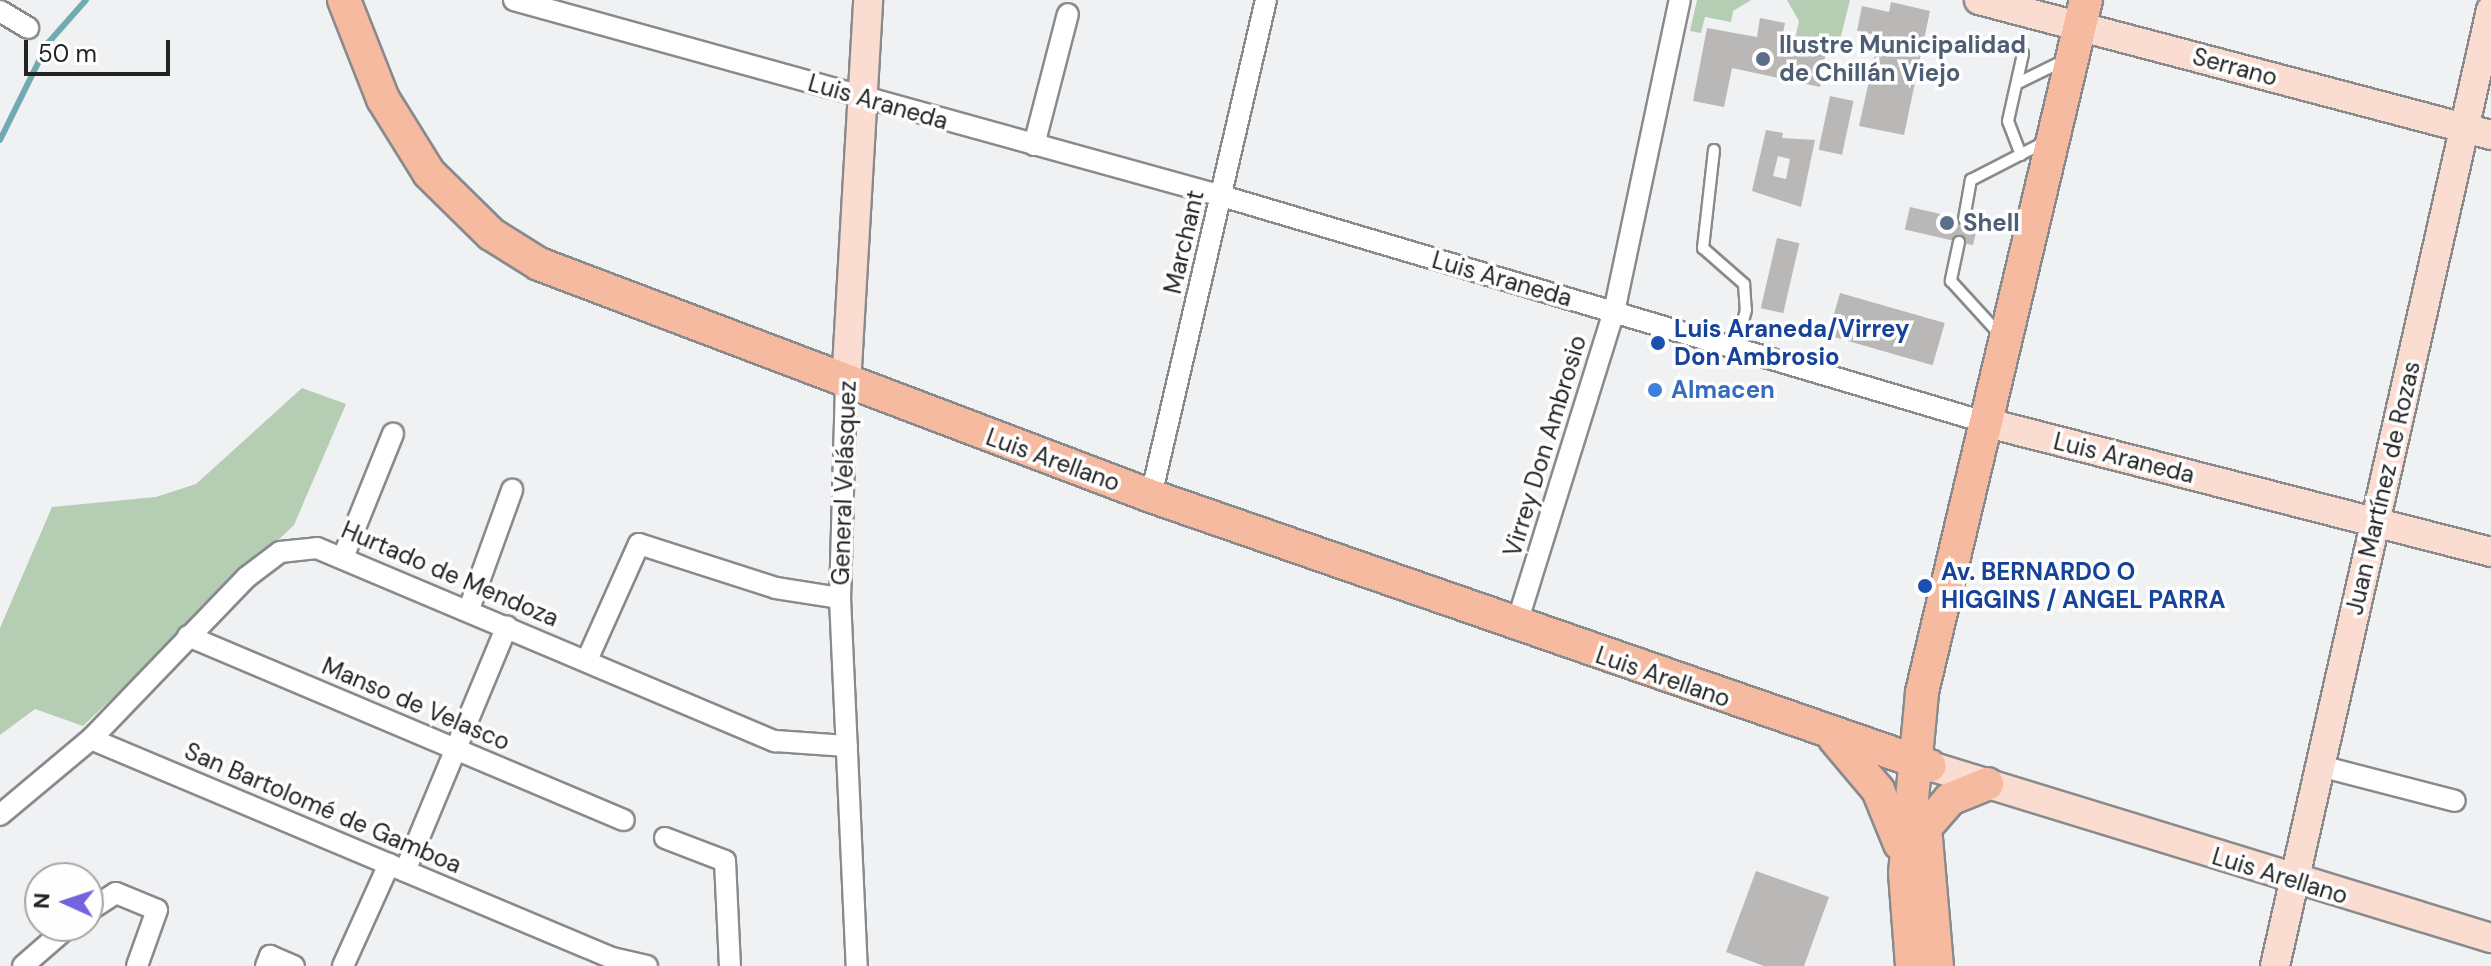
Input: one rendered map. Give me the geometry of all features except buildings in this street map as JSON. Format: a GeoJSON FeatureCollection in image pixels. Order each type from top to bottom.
{"type":"FeatureCollection","features":[{"type":"Feature","properties":{"kind":"main road","name":"Luis Arellano"},"geometry":{"type":"LineString","coordinates":[[344,0],[383,99],[412,150],[448,195],[491,234],[564,276],[846,385],[1151,496],[1833,737],[1921,763]]}},
{"type":"Feature","properties":{"kind":"main road"},"geometry":{"type":"LineString","coordinates":[[1912,966],[1905,873],[1921,763],[1970,546],[1976,474],[2079,28]]}},
{"type":"Feature","properties":{"kind":"main road"},"geometry":{"type":"LineString","coordinates":[[1833,737],[1878,790],[1905,873]]}},
{"type":"Feature","properties":{"kind":"main road"},"geometry":{"type":"LineString","coordinates":[[1921,763],[1937,966]]}},
{"type":"Feature","properties":{"kind":"main road"},"geometry":{"type":"LineString","coordinates":[[1925,828],[1950,799],[1987,784]]}},
{"type":"Feature","properties":{"kind":"street","name":"Luis Araneda"},"geometry":{"type":"LineString","coordinates":[[514,0],[1222,196],[1988,423],[2491,552]]}},
{"type":"Feature","properties":{"kind":"street","name":"General Velásquez"},"geometry":{"type":"LineString","coordinates":[[857,966],[840,598],[846,385],[868,0]]}},
{"type":"Feature","properties":{"kind":"street","name":"Marchant"},"geometry":{"type":"LineString","coordinates":[[1151,496],[1266,0]]}},
{"type":"Feature","properties":{"kind":"street","name":"Virrey Don Ambrosio"},"geometry":{"type":"LineString","coordinates":[[1516,626],[1614,312],[1680,0]]}},
{"type":"Feature","properties":{"kind":"street","name":"Serrano"},"geometry":{"type":"LineString","coordinates":[[1979,0],[2478,132]]}},
{"type":"Feature","properties":{"kind":"street","name":"Juan Martínez de Rozas"},"geometry":{"type":"LineString","coordinates":[[2275,966],[2376,522],[2478,132],[2491,10]]}},
{"type":"Feature","properties":{"kind":"street"},"geometry":{"type":"LineString","coordinates":[[0,11],[28,28]]}},
{"type":"Feature","properties":{"kind":"street"},"geometry":{"type":"LineString","coordinates":[[1034,145],[1068,14]]}},
{"type":"Feature","properties":{"kind":"street"},"geometry":{"type":"LineString","coordinates":[[344,555],[393,434]]}},
{"type":"Feature","properties":{"kind":"street"},"geometry":{"type":"LineString","coordinates":[[469,609],[512,490]]}},
{"type":"Feature","properties":{"kind":"street"},"geometry":{"type":"LineString","coordinates":[[587,660],[639,544],[776,588],[840,598]]}},
{"type":"Feature","properties":{"kind":"street","name":"Hurtado de Mendoza"},"geometry":{"type":"LineString","coordinates":[[91,739],[188,636],[280,552],[317,548],[344,555],[775,741],[847,746]]}},
{"type":"Feature","properties":{"kind":"street"},"geometry":{"type":"LineString","coordinates":[[343,966],[397,868],[456,749],[507,626]]}},
{"type":"Feature","properties":{"kind":"street","name":"Manso de Velasco"},"geometry":{"type":"LineString","coordinates":[[188,636],[624,820]]}},
{"type":"Feature","properties":{"kind":"street"},"geometry":{"type":"LineString","coordinates":[[0,815],[91,739]]}},
{"type":"Feature","properties":{"kind":"street","name":"San Bartolomé de Gamboa"},"geometry":{"type":"LineString","coordinates":[[91,739],[610,962],[647,966]]}},
{"type":"Feature","properties":{"kind":"street","name":"Luis Arellano"},"geometry":{"type":"LineString","coordinates":[[1921,763],[2292,881],[2491,938]]}},
{"type":"Feature","properties":{"kind":"street"},"geometry":{"type":"LineString","coordinates":[[2320,766],[2455,801]]}},
{"type":"Feature","properties":{"kind":"street"},"geometry":{"type":"LineString","coordinates":[[665,838],[725,861],[730,966]]}},
{"type":"Feature","properties":{"kind":"street"},"geometry":{"type":"LineString","coordinates":[[104,901],[116,893],[157,910],[137,966]]}},
{"type":"Feature","properties":{"kind":"street"},"geometry":{"type":"LineString","coordinates":[[23,966],[51,942]]}},
{"type":"Feature","properties":{"kind":"street"},"geometry":{"type":"LineString","coordinates":[[266,966],[270,956],[294,966]]}},
{"type":"Feature","properties":{"kind":"lane"},"geometry":{"type":"LineString","coordinates":[[2018,83],[2079,28]]}},
{"type":"Feature","properties":{"kind":"lane"},"geometry":{"type":"LineString","coordinates":[[2021,155],[2008,126],[2023,54]]}},
{"type":"Feature","properties":{"kind":"lane"},"geometry":{"type":"LineString","coordinates":[[1964,219],[1971,180],[2054,138]]}},
{"type":"Feature","properties":{"kind":"lane"},"geometry":{"type":"LineString","coordinates":[[1714,150],[1703,248],[1744,284],[1746,310],[1736,348]]}},
{"type":"Feature","properties":{"kind":"lane"},"geometry":{"type":"LineString","coordinates":[[1959,242],[1951,281],[2006,342]]}},
{"type":"Feature","properties":{"kind":"green space"},"geometry":{"type":"Polygon","coordinates":[[[1697,0],[1751,0],[1733,11],[1731,22],[1705,17],[1701,33],[1690,31],[1697,0]]]}},
{"type":"Feature","properties":{"kind":"green space"},"geometry":{"type":"Polygon","coordinates":[[[1787,0],[1850,0],[1838,48],[1795,39],[1799,21],[1787,0]]]}},
{"type":"Feature","properties":{"kind":"green space"},"geometry":{"type":"Polygon","coordinates":[[[302,388],[346,404],[294,525],[83,726],[35,709],[0,735],[0,628],[52,507],[156,497],[196,484],[302,388]]]}},
{"type":"Feature","properties":{"kind":"waterway"},"geometry":{"type":"LineString","coordinates":[[0,140],[48,43],[86,0]]}},
{"type":"Feature","properties":{"kind":"place","name":"Ilustre Municipalidad de Chillán Viejo"},"geometry":{"type":"Point","coordinates":[1763,59]}},
{"type":"Feature","properties":{"kind":"place","name":"Shell"},"geometry":{"type":"Point","coordinates":[1947,223]}},
{"type":"Feature","properties":{"kind":"place","name":"Luis Araneda/Virrey Don Ambrosio"},"geometry":{"type":"Point","coordinates":[1658,343]}},
{"type":"Feature","properties":{"kind":"place","name":"Almacen"},"geometry":{"type":"Point","coordinates":[1655,390]}},
{"type":"Feature","properties":{"kind":"place","name":"Av. BERNARDO O HIGGINS / ANGEL PARRA"},"geometry":{"type":"Point","coordinates":[1925,586]}}]}
